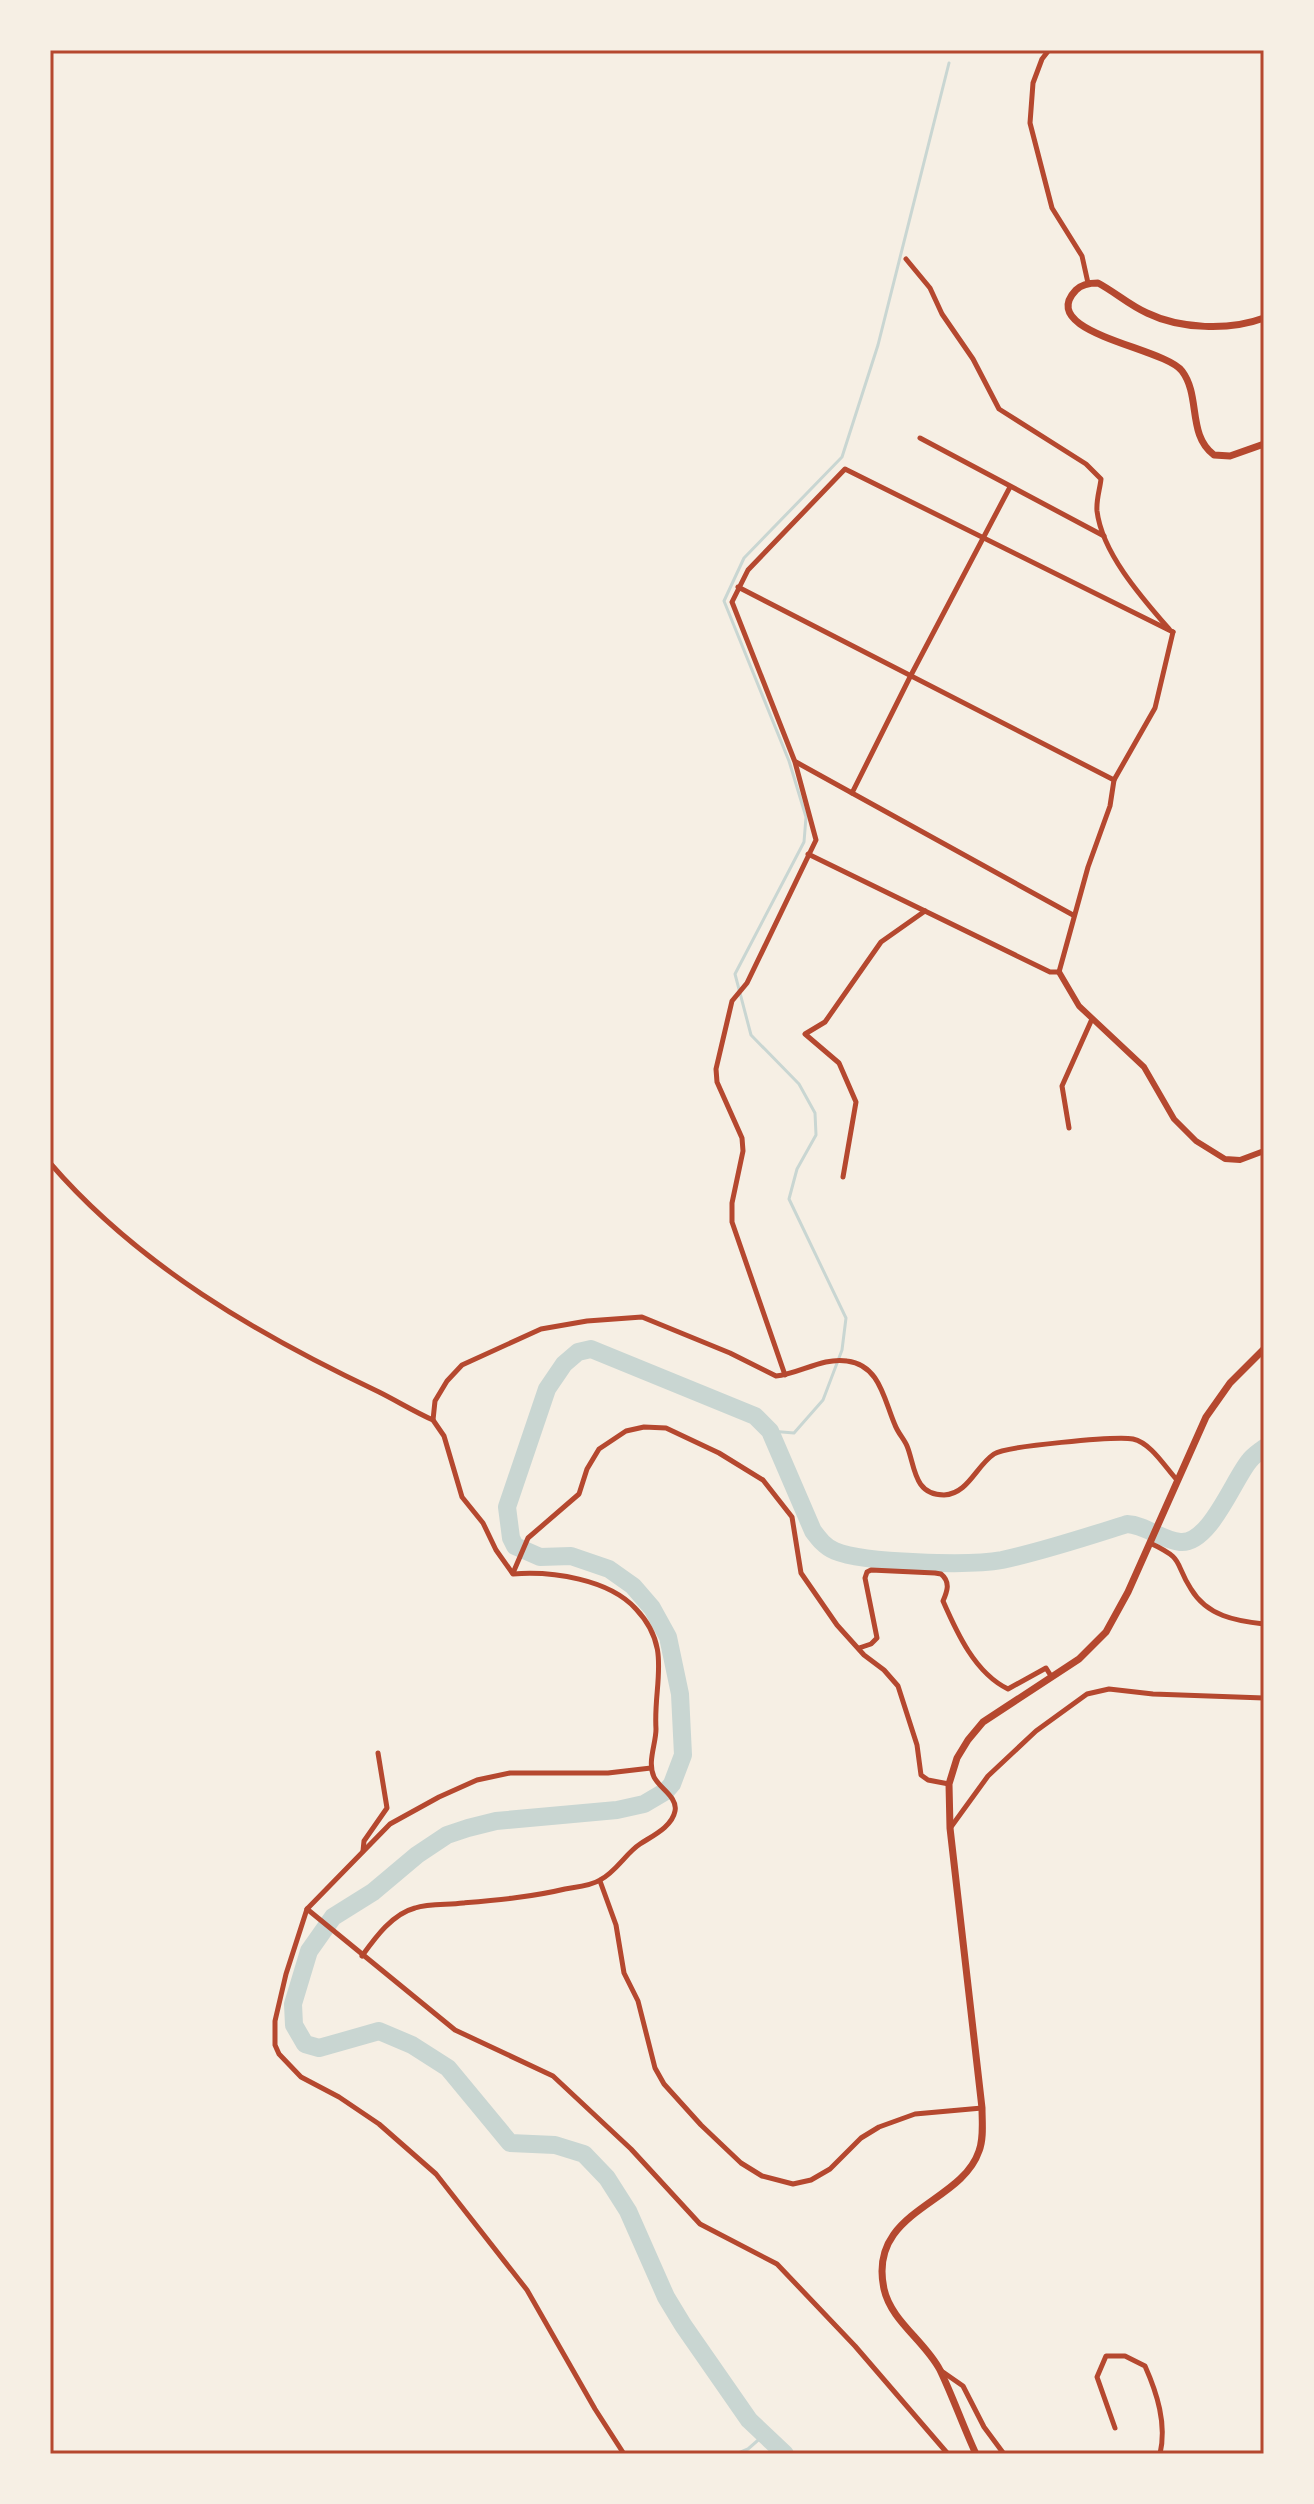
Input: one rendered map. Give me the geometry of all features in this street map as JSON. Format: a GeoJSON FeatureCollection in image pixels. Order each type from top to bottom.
{"type":"FeatureCollection","features":[{"type":"Feature","properties":{"kind":"main road"},"geometry":{"type":"LineString","coordinates":[[1264,318],[1239,326],[1190,324],[1150,315],[1098,283],[1079,287],[1069,304],[1073,319],[1087,330],[1150,352],[1180,368],[1188,382],[1201,440],[1209,452],[1230,456],[1264,444]]}},
{"type":"Feature","properties":{"kind":"main road"},"geometry":{"type":"LineString","coordinates":[[976,2454],[939,2369],[891,2307],[884,2290],[884,2257],[897,2230],[972,2164],[979,2151],[982,2108],[950,1828],[949,1784],[957,1758],[983,1722],[1092,1648],[1106,1632],[1123,1602],[1193,1442],[1217,1401],[1264,1349]]}},
{"type":"Feature","properties":{"kind":"street"},"geometry":{"type":"LineString","coordinates":[[1049,50],[1033,83],[1030,123],[1052,208],[1082,256],[1088,283]]}},
{"type":"Feature","properties":{"kind":"street"},"geometry":{"type":"LineString","coordinates":[[906,259],[930,288],[942,314],[973,359],[999,409],[1086,464],[1101,479],[1097,513],[1120,569],[1173,632]]}},
{"type":"Feature","properties":{"kind":"street"},"geometry":{"type":"LineString","coordinates":[[920,438],[1105,536]]}},
{"type":"Feature","properties":{"kind":"street"},"geometry":{"type":"LineString","coordinates":[[785,1375],[732,1222],[732,1203],[743,1151],[742,1138],[717,1082],[716,1069],[723,1033],[735,997],[747,983],[816,840],[795,762],[732,602],[738,587],[748,570],[845,469],[1173,632]]}},
{"type":"Feature","properties":{"kind":"street"},"geometry":{"type":"LineString","coordinates":[[852,793],[1010,487]]}},
{"type":"Feature","properties":{"kind":"street"},"geometry":{"type":"LineString","coordinates":[[738,587],[1114,780]]}},
{"type":"Feature","properties":{"kind":"street"},"geometry":{"type":"LineString","coordinates":[[1173,632],[1155,708],[1114,780],[1110,806],[1073,915],[1059,972],[1079,1006],[1144,1067],[1174,1119],[1196,1141],[1225,1159],[1240,1160],[1264,1151]]}},
{"type":"Feature","properties":{"kind":"street"},"geometry":{"type":"LineString","coordinates":[[795,762],[1073,915]]}},
{"type":"Feature","properties":{"kind":"street"},"geometry":{"type":"LineString","coordinates":[[808,854],[1050,972],[1059,972]]}},
{"type":"Feature","properties":{"kind":"street"},"geometry":{"type":"LineString","coordinates":[[843,1177],[856,1102],[839,1063],[805,1034],[825,1022],[881,942],[925,911]]}},
{"type":"Feature","properties":{"kind":"street"},"geometry":{"type":"LineString","coordinates":[[1069,1128],[1062,1086],[1092,1019]]}},
{"type":"Feature","properties":{"kind":"street"},"geometry":{"type":"LineString","coordinates":[[50,1163],[128,1240],[236,1318],[291,1350],[433,1420],[444,1436],[462,1497],[483,1523],[496,1550],[513,1574]]}},
{"type":"Feature","properties":{"kind":"street"},"geometry":{"type":"LineString","coordinates":[[433,1420],[435,1401],[447,1381],[462,1365],[541,1329],[587,1321],[642,1317],[730,1353],[776,1376],[832,1361],[849,1360],[869,1370],[885,1394],[895,1426],[907,1445],[912,1472],[928,1490],[940,1495],[963,1488],[984,1461],[999,1451],[1093,1440],[1132,1439],[1144,1444],[1178,1480]]}},
{"type":"Feature","properties":{"kind":"street"},"geometry":{"type":"LineString","coordinates":[[513,1574],[528,1538],[579,1494],[587,1469],[599,1449],[626,1431],[644,1427],[666,1428],[719,1453],[763,1480],[792,1517],[801,1573],[837,1625],[898,1686],[917,1745],[921,1775],[928,1780],[949,1784]]}},
{"type":"Feature","properties":{"kind":"street"},"geometry":{"type":"LineString","coordinates":[[1150,1542],[1171,1553],[1180,1563],[1191,1591],[1216,1614],[1236,1621],[1264,1624]]}},
{"type":"Feature","properties":{"kind":"street"},"geometry":{"type":"LineString","coordinates":[[362,1956],[383,1928],[413,1908],[555,1892],[600,1881],[636,1846],[661,1831],[675,1812],[675,1801],[654,1779],[651,1768],[660,1665],[649,1622],[626,1597],[599,1583],[533,1572],[513,1574]]}},
{"type":"Feature","properties":{"kind":"street"},"geometry":{"type":"LineString","coordinates":[[858,1648],[871,1644],[877,1638],[865,1578],[867,1572],[935,1573],[941,1574],[947,1581],[948,1591],[943,1601],[967,1650],[998,1684],[1008,1689],[1046,1668],[1051,1676]]}},
{"type":"Feature","properties":{"kind":"street"},"geometry":{"type":"LineString","coordinates":[[950,1828],[988,1776],[1036,1731],[1087,1694],[1109,1689],[1153,1694],[1264,1698]]}},
{"type":"Feature","properties":{"kind":"street"},"geometry":{"type":"LineString","coordinates":[[363,1852],[364,1841],[387,1808],[378,1753]]}},
{"type":"Feature","properties":{"kind":"street"},"geometry":{"type":"LineString","coordinates":[[624,2454],[527,2290],[436,2174],[379,2124],[339,2097],[301,2077],[279,2054],[275,2045],[276,2010],[307,1909],[390,1824],[477,1780],[510,1773],[608,1773],[651,1768]]}},
{"type":"Feature","properties":{"kind":"street"},"geometry":{"type":"LineString","coordinates":[[600,1881],[616,1925],[624,1973],[638,2001],[655,2068],[664,2084],[701,2125],[741,2163],[762,2176],[793,2184],[811,2180],[830,2169],[861,2138],[879,2127],[915,2114],[982,2108]]}},
{"type":"Feature","properties":{"kind":"street"},"geometry":{"type":"LineString","coordinates":[[307,1909],[455,2030],[553,2076],[631,2149],[700,2224],[777,2264],[855,2346],[948,2454]]}},
{"type":"Feature","properties":{"kind":"street"},"geometry":{"type":"LineString","coordinates":[[1115,2428],[1097,2377],[1106,2356],[1125,2356],[1145,2366],[1157,2392],[1164,2440],[1160,2454]]}},
{"type":"Feature","properties":{"kind":"street"},"geometry":{"type":"LineString","coordinates":[[939,2369],[963,2386],[984,2427],[1004,2454]]}},
{"type":"Feature","properties":{"kind":"waterway"},"geometry":{"type":"LineString","coordinates":[[770,1431],[794,1433],[823,1400],[842,1350],[846,1318],[789,1199],[797,1169],[816,1135],[815,1113],[799,1084],[751,1035],[735,974],[804,842],[806,817],[789,761],[724,601],[744,558],[842,457],[878,345],[949,63]]}},
{"type":"Feature","properties":{"kind":"waterway"},"geometry":{"type":"LineString","coordinates":[[785,2454],[749,2420],[683,2325],[666,2297],[628,2211],[607,2178],[584,2154],[555,2145],[510,2143],[448,2068],[412,2045],[379,2031],[319,2048],[305,2044],[294,2025],[293,2004],[309,1951],[333,1917],[373,1892],[417,1855],[447,1835],[496,1821],[617,1810],[644,1804],[672,1784],[683,1755],[680,1694],[668,1637],[652,1608],[633,1586],[609,1569],[571,1556],[540,1557],[515,1546],[511,1538],[507,1507],[547,1389],[564,1364],[578,1352],[591,1349],[755,1416],[770,1431],[813,1531],[822,1542],[831,1549],[849,1555],[892,1561],[966,1563],[1002,1560],[1127,1524],[1173,1541],[1191,1540],[1211,1522],[1251,1458],[1264,1448]]}},
{"type":"Feature","properties":{"kind":"waterway"},"geometry":{"type":"LineString","coordinates":[[736,2454],[748,2449],[764,2435]]}},
{"type":"Feature","properties":{"kind":"waterway"},"geometry":{"type":"LineString","coordinates":[[658,2454],[664,2454]]}}]}
